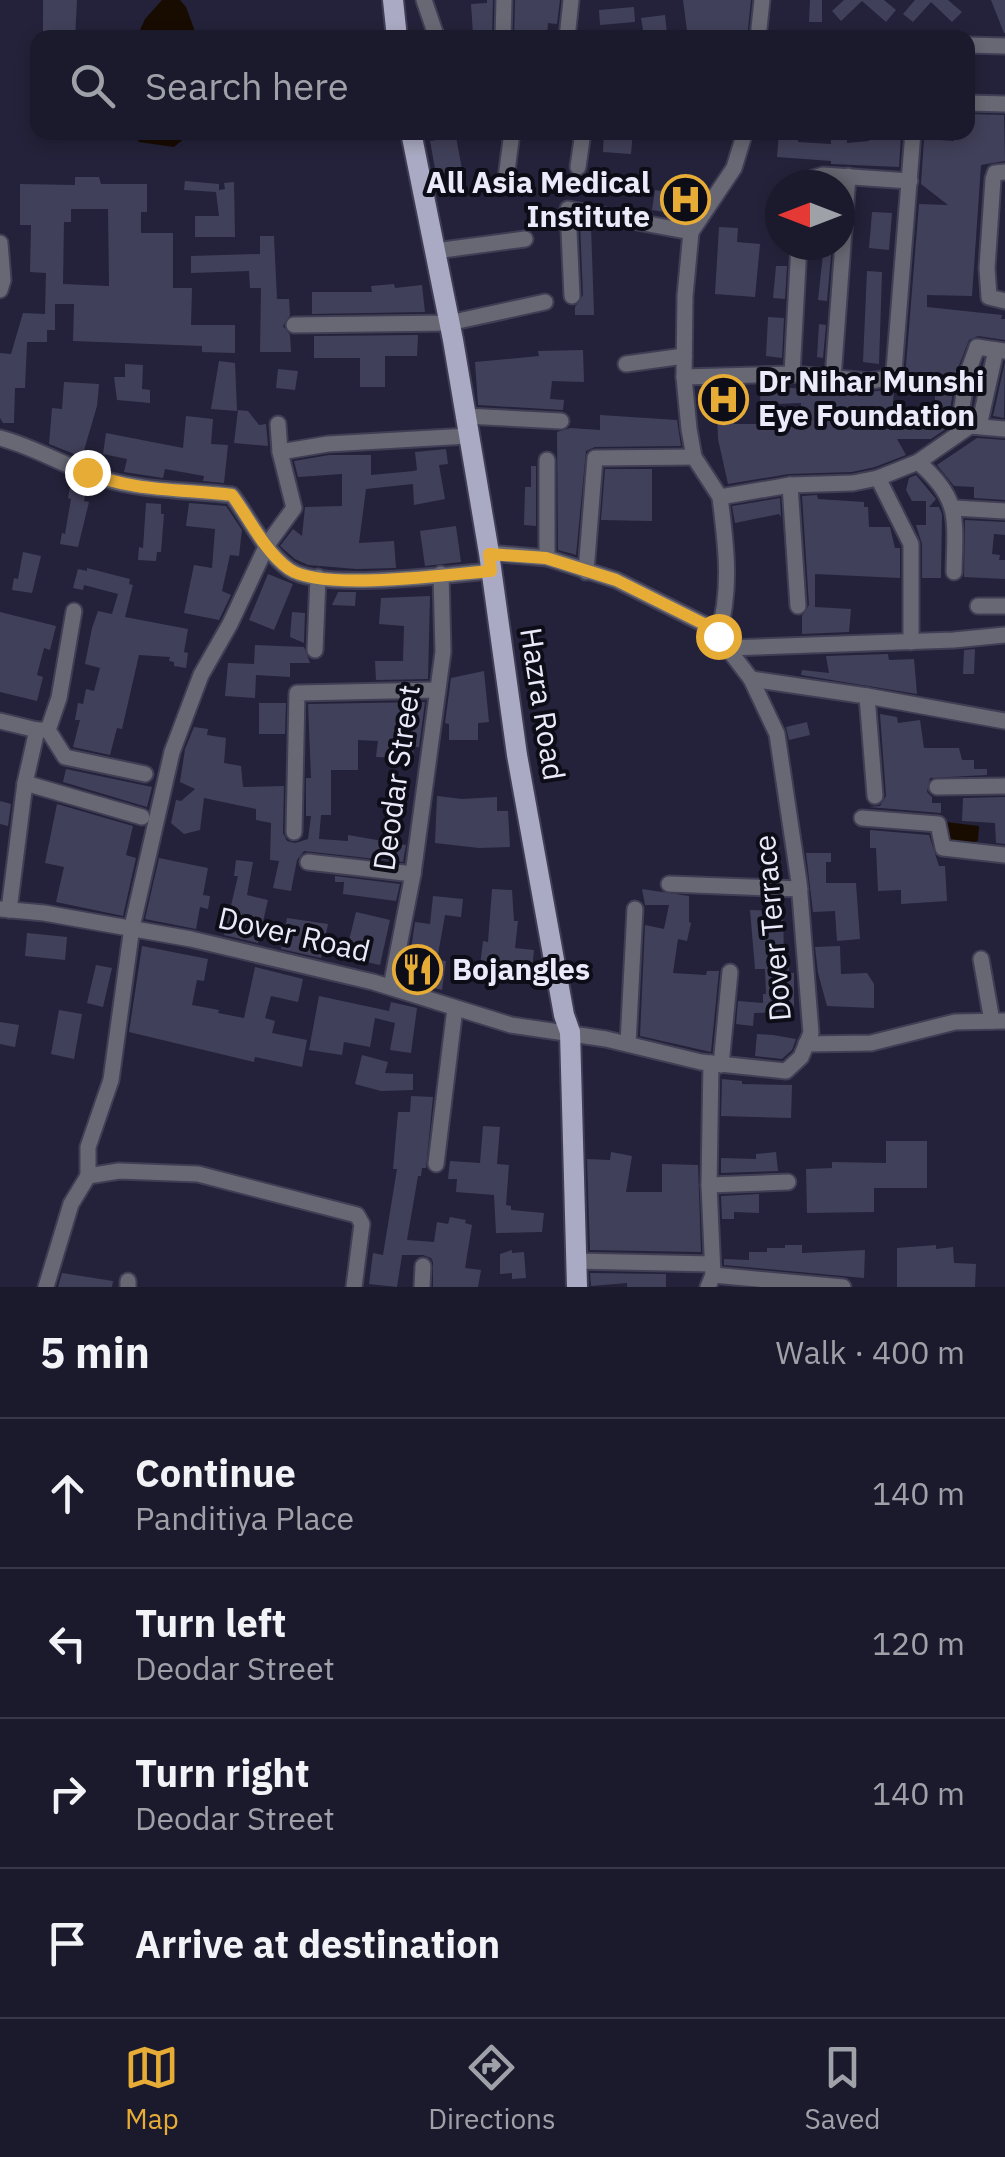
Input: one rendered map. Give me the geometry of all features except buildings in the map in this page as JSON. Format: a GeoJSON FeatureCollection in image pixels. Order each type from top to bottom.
{"type":"FeatureCollection","features":[{"type":"Feature","properties":{"kind":"main road"},"geometry":{"type":"LineString","coordinates":[[393,0],[397,30]]}},
{"type":"Feature","properties":{"kind":"main road","name":"Hazra Road"},"geometry":{"type":"LineString","coordinates":[[414,140],[490,562],[517,755],[570,1032],[577,1287]]}},
{"type":"Feature","properties":{"kind":"street"},"geometry":{"type":"LineString","coordinates":[[424,0],[434,30]]}},
{"type":"Feature","properties":{"kind":"street"},"geometry":{"type":"LineString","coordinates":[[503,30],[504,0]]}},
{"type":"Feature","properties":{"kind":"street"},"geometry":{"type":"LineString","coordinates":[[568,30],[571,0]]}},
{"type":"Feature","properties":{"kind":"street"},"geometry":{"type":"LineString","coordinates":[[759,30],[762,0]]}},
{"type":"Feature","properties":{"kind":"street"},"geometry":{"type":"LineString","coordinates":[[975,45],[1005,46]]}},
{"type":"Feature","properties":{"kind":"street"},"geometry":{"type":"LineString","coordinates":[[975,103],[1005,104]]}},
{"type":"Feature","properties":{"kind":"street"},"geometry":{"type":"LineString","coordinates":[[506,186],[511,140]]}},
{"type":"Feature","properties":{"kind":"street"},"geometry":{"type":"LineString","coordinates":[[578,167],[581,140]]}},
{"type":"Feature","properties":{"kind":"street"},"geometry":{"type":"LineString","coordinates":[[723,642],[728,560],[715,491],[694,457],[684,356],[691,232],[734,168],[743,140]]}},
{"type":"Feature","properties":{"kind":"street"},"geometry":{"type":"LineString","coordinates":[[684,377],[792,374],[882,381],[890,378],[894,371],[913,140]]}},
{"type":"Feature","properties":{"kind":"street"},"geometry":{"type":"LineString","coordinates":[[1005,172],[995,173],[993,179],[986,268],[988,298],[1005,301]]}},
{"type":"Feature","properties":{"kind":"street"},"geometry":{"type":"LineString","coordinates":[[855,177],[910,181]]}},
{"type":"Feature","properties":{"kind":"street"},"geometry":{"type":"LineString","coordinates":[[572,296],[568,208],[691,232]]}},
{"type":"Feature","properties":{"kind":"street"},"geometry":{"type":"LineString","coordinates":[[435,251],[525,238]]}},
{"type":"Feature","properties":{"kind":"street"},"geometry":{"type":"LineString","coordinates":[[0,243],[0,290]]}},
{"type":"Feature","properties":{"kind":"street"},"geometry":{"type":"LineString","coordinates":[[792,374],[799,260]]}},
{"type":"Feature","properties":{"kind":"street"},"geometry":{"type":"LineString","coordinates":[[833,378],[842,260]]}},
{"type":"Feature","properties":{"kind":"street"},"geometry":{"type":"LineString","coordinates":[[294,325],[449,324],[544,302]]}},
{"type":"Feature","properties":{"kind":"street"},"geometry":{"type":"LineString","coordinates":[[958,433],[967,375],[977,347],[1000,350],[979,426]]}},
{"type":"Feature","properties":{"kind":"street"},"geometry":{"type":"LineString","coordinates":[[626,364],[684,356]]}},
{"type":"Feature","properties":{"kind":"street"},"geometry":{"type":"LineString","coordinates":[[280,452],[466,426],[560,422]]}},
{"type":"Feature","properties":{"kind":"street"},"geometry":{"type":"LineString","coordinates":[[46,1287],[71,1204],[88,1176],[88,1147],[111,1080],[132,927],[172,752],[201,675],[267,546],[294,508],[280,452],[278,424]]}},
{"type":"Feature","properties":{"kind":"street"},"geometry":{"type":"LineString","coordinates":[[715,491],[878,478],[918,462],[970,426],[1005,429]]}},
{"type":"Feature","properties":{"kind":"street"},"geometry":{"type":"LineString","coordinates":[[0,438],[28,445],[101,478],[151,488],[232,495],[267,546],[293,572],[380,582],[490,562],[546,558],[616,580],[712,628],[723,642]]}},
{"type":"Feature","properties":{"kind":"street"},"geometry":{"type":"LineString","coordinates":[[586,572],[595,458],[694,457]]}},
{"type":"Feature","properties":{"kind":"street"},"geometry":{"type":"LineString","coordinates":[[546,460],[546,558]]}},
{"type":"Feature","properties":{"kind":"street"},"geometry":{"type":"LineString","coordinates":[[918,462],[936,478],[955,508],[954,572]]}},
{"type":"Feature","properties":{"kind":"street"},"geometry":{"type":"LineString","coordinates":[[878,478],[910,544],[911,642]]}},
{"type":"Feature","properties":{"kind":"street"},"geometry":{"type":"LineString","coordinates":[[790,484],[798,606]]}},
{"type":"Feature","properties":{"kind":"street"},"geometry":{"type":"LineString","coordinates":[[955,508],[1005,510]]}},
{"type":"Feature","properties":{"kind":"street","name":"Deodar Street"},"geometry":{"type":"LineString","coordinates":[[391,987],[413,874],[442,652],[440,574]]}},
{"type":"Feature","properties":{"kind":"street"},"geometry":{"type":"LineString","coordinates":[[315,650],[318,577]]}},
{"type":"Feature","properties":{"kind":"street"},"geometry":{"type":"LineString","coordinates":[[978,606],[1005,606]]}},
{"type":"Feature","properties":{"kind":"street"},"geometry":{"type":"LineString","coordinates":[[5,910],[25,783],[59,698],[74,611]]}},
{"type":"Feature","properties":{"kind":"street"},"geometry":{"type":"LineString","coordinates":[[723,642],[911,642],[1005,636]]}},
{"type":"Feature","properties":{"kind":"street","name":"Dover Terrace"},"geometry":{"type":"LineString","coordinates":[[570,1032],[716,1064],[786,1071],[801,1057],[810,1033],[800,889],[777,734],[751,678],[723,642]]}},
{"type":"Feature","properties":{"kind":"street"},"geometry":{"type":"LineString","coordinates":[[751,678],[1005,721]]}},
{"type":"Feature","properties":{"kind":"street"},"geometry":{"type":"LineString","coordinates":[[294,832],[297,692],[437,690]]}},
{"type":"Feature","properties":{"kind":"street"},"geometry":{"type":"LineString","coordinates":[[868,696],[874,796]]}},
{"type":"Feature","properties":{"kind":"street"},"geometry":{"type":"LineString","coordinates":[[0,721],[43,730],[65,757],[145,774]]}},
{"type":"Feature","properties":{"kind":"street"},"geometry":{"type":"LineString","coordinates":[[25,783],[142,817]]}},
{"type":"Feature","properties":{"kind":"street"},"geometry":{"type":"LineString","coordinates":[[937,786],[1005,786]]}},
{"type":"Feature","properties":{"kind":"street"},"geometry":{"type":"LineString","coordinates":[[862,818],[938,824],[943,848],[1005,855]]}},
{"type":"Feature","properties":{"kind":"street"},"geometry":{"type":"LineString","coordinates":[[308,862],[413,874]]}},
{"type":"Feature","properties":{"kind":"street"},"geometry":{"type":"LineString","coordinates":[[669,884],[800,889]]}},
{"type":"Feature","properties":{"kind":"street"},"geometry":{"type":"LineString","coordinates":[[628,1044],[635,909]]}},
{"type":"Feature","properties":{"kind":"street","name":"Dover Road"},"geometry":{"type":"LineString","coordinates":[[5,910],[132,927],[391,987],[511,1025],[570,1032]]}},
{"type":"Feature","properties":{"kind":"street"},"geometry":{"type":"LineString","coordinates":[[806,1044],[871,1043],[955,1022],[999,1021],[981,959]]}},
{"type":"Feature","properties":{"kind":"street"},"geometry":{"type":"LineString","coordinates":[[711,1275],[709,1185],[716,1064],[730,972]]}},
{"type":"Feature","properties":{"kind":"street"},"geometry":{"type":"LineString","coordinates":[[436,1164],[454,1008]]}},
{"type":"Feature","properties":{"kind":"street"},"geometry":{"type":"LineString","coordinates":[[88,1176],[119,1170],[198,1174],[357,1215],[362,1224],[354,1287]]}},
{"type":"Feature","properties":{"kind":"street"},"geometry":{"type":"LineString","coordinates":[[709,1185],[788,1182]]}},
{"type":"Feature","properties":{"kind":"street"},"geometry":{"type":"LineString","coordinates":[[576,1261],[843,1287]]}},
{"type":"Feature","properties":{"kind":"street"},"geometry":{"type":"LineString","coordinates":[[422,1287],[423,1266]]}},
{"type":"Feature","properties":{"kind":"shaded area"},"geometry":{"type":"Polygon","coordinates":[[[162,0],[180,0],[194,30],[140,30],[162,0]]]}},
{"type":"Feature","properties":{"kind":"shaded area"},"geometry":{"type":"Polygon","coordinates":[[[138,140],[182,140],[174,147],[138,140]]]}},
{"type":"Feature","properties":{"kind":"shaded area"},"geometry":{"type":"Polygon","coordinates":[[[946,822],[979,826],[978,841],[952,847],[940,832],[946,822]]]}},
{"type":"Feature","properties":{"kind":"place","name":"All Asia Medical Institute"},"geometry":{"type":"Point","coordinates":[685,200]}},
{"type":"Feature","properties":{"kind":"place","name":"Dr Nihar Munshi Eye Foundation"},"geometry":{"type":"Point","coordinates":[723,399]}},
{"type":"Feature","properties":{"kind":"place","name":"Bojangles"},"geometry":{"type":"Point","coordinates":[417,970]}},
{"type":"Feature","properties":{"kind":"route"},"geometry":{"type":"LineString","coordinates":[[87,472],[151,488],[232,495],[274,556],[293,572],[380,582],[491,571],[489,554],[546,558],[616,580],[712,628],[718,636]]}}]}
